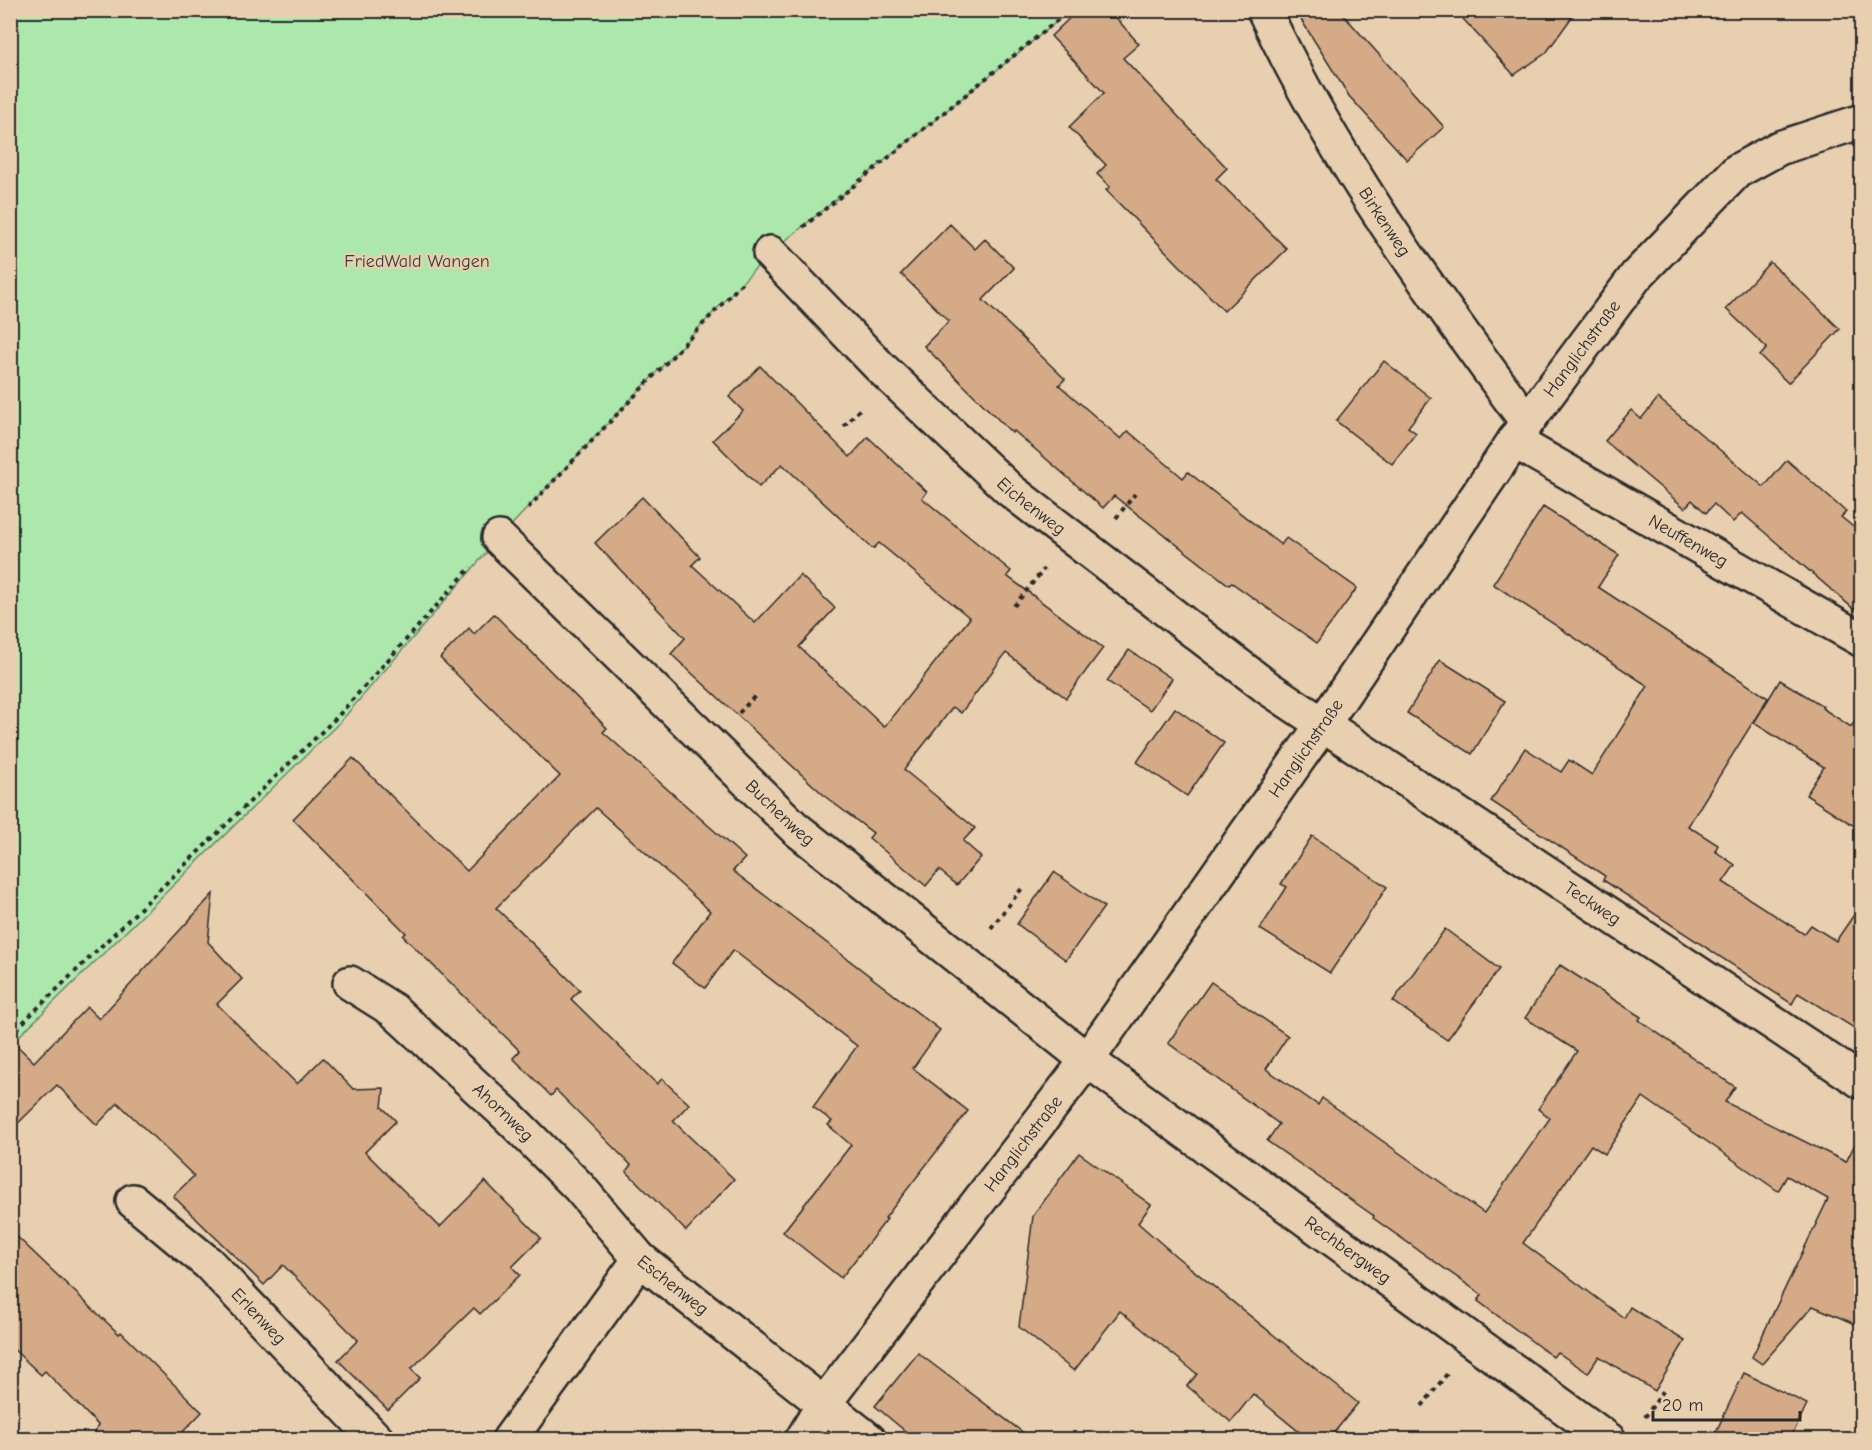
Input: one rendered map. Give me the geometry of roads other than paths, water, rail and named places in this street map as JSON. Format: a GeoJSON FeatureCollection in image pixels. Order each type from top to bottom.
{"type":"FeatureCollection","features":[{"type":"Feature","properties":{"kind":"street","name":"Birkenweg"},"geometry":{"type":"LineString","coordinates":[[1264,10],[1288,61],[1363,189],[1521,431]]}},
{"type":"Feature","properties":{"kind":"street","name":"Hanglichstraße"},"geometry":{"type":"LineString","coordinates":[[802,1440],[823,1405],[1087,1060],[1323,724],[1521,431],[1636,276],[1737,171],[1779,148],[1862,121]]}},
{"type":"Feature","properties":{"kind":"street","name":"Eichenweg"},"geometry":{"type":"LineString","coordinates":[[771,253],[880,367],[1010,490],[1268,688],[1323,724]]}},
{"type":"Feature","properties":{"kind":"street","name":"Neuffenweg"},"geometry":{"type":"LineString","coordinates":[[1521,431],[1862,640]]}},
{"type":"Feature","properties":{"kind":"street","name":"Buchenweg"},"geometry":{"type":"LineString","coordinates":[[499,538],[795,828],[1087,1060]]}},
{"type":"Feature","properties":{"kind":"street","name":"Teckweg"},"geometry":{"type":"LineString","coordinates":[[1323,724],[1862,1082]]}},
{"type":"Feature","properties":{"kind":"street","name":"Ahornweg"},"geometry":{"type":"LineString","coordinates":[[351,983],[393,1010],[508,1116],[579,1187],[640,1259]]}},
{"type":"Feature","properties":{"kind":"street","name":"Rechbergweg"},"geometry":{"type":"LineString","coordinates":[[1087,1060],[1610,1440]]}},
{"type":"Feature","properties":{"kind":"street","name":"Erlenweg"},"geometry":{"type":"LineString","coordinates":[[132,1201],[208,1263],[378,1440]]}},
{"type":"Feature","properties":{"kind":"street","name":"Eschenweg"},"geometry":{"type":"LineString","coordinates":[[509,1440],[640,1259],[869,1440]]}},
{"type":"Feature","properties":{"kind":"park label","name":"FriedWald Wangen"},"geometry":{"type":"Point","coordinates":[417,261]}}]}
